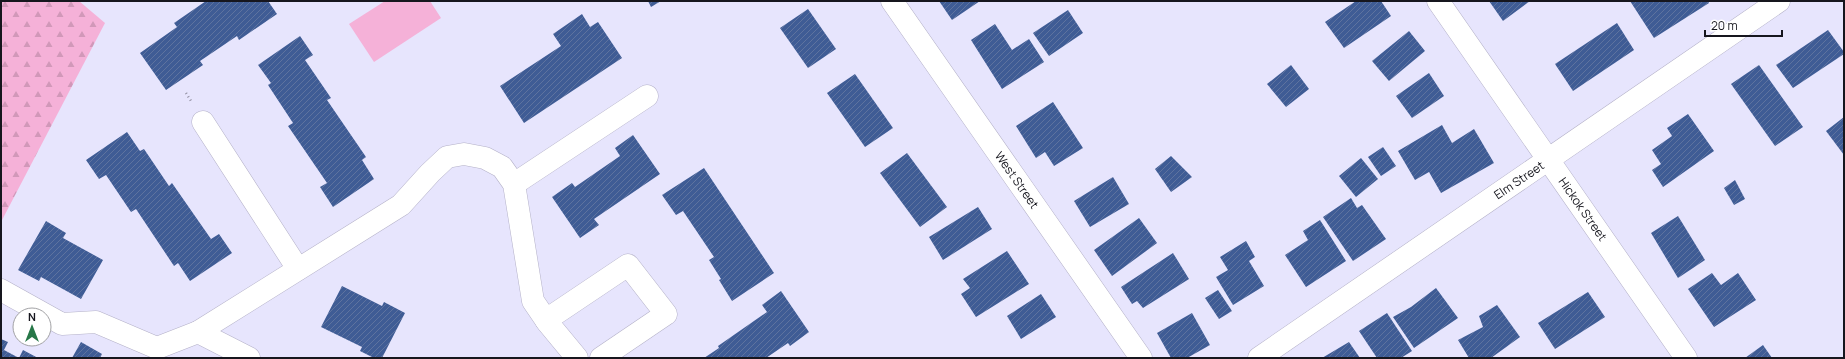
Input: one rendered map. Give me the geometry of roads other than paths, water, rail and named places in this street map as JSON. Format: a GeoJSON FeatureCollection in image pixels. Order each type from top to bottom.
{"type":"FeatureCollection","features":[{"type":"Feature","properties":{"kind":"street","name":"West Street"},"geometry":{"type":"LineString","coordinates":[[892,1],[1141,358]]}},
{"type":"Feature","properties":{"kind":"street","name":"Hickok Street"},"geometry":{"type":"LineString","coordinates":[[1438,1],[1686,358]]}},
{"type":"Feature","properties":{"kind":"street","name":"Elm Street"},"geometry":{"type":"LineString","coordinates":[[1259,358],[1779,1]]}},
{"type":"Feature","properties":{"kind":"street"},"geometry":{"type":"LineString","coordinates":[[514,184],[647,96]]}},
{"type":"Feature","properties":{"kind":"street"},"geometry":{"type":"LineString","coordinates":[[203,122],[298,269]]}},
{"type":"Feature","properties":{"kind":"street"},"geometry":{"type":"LineString","coordinates":[[1,290],[62,324],[96,322],[157,348],[198,332],[401,205],[430,173],[447,158],[464,154],[486,158],[502,167],[514,184],[533,301],[546,320],[577,358]]}},
{"type":"Feature","properties":{"kind":"street"},"geometry":{"type":"LineString","coordinates":[[546,320],[628,265],[666,314],[601,358]]}},
{"type":"Feature","properties":{"kind":"street"},"geometry":{"type":"LineString","coordinates":[[198,332],[249,358]]}}]}
